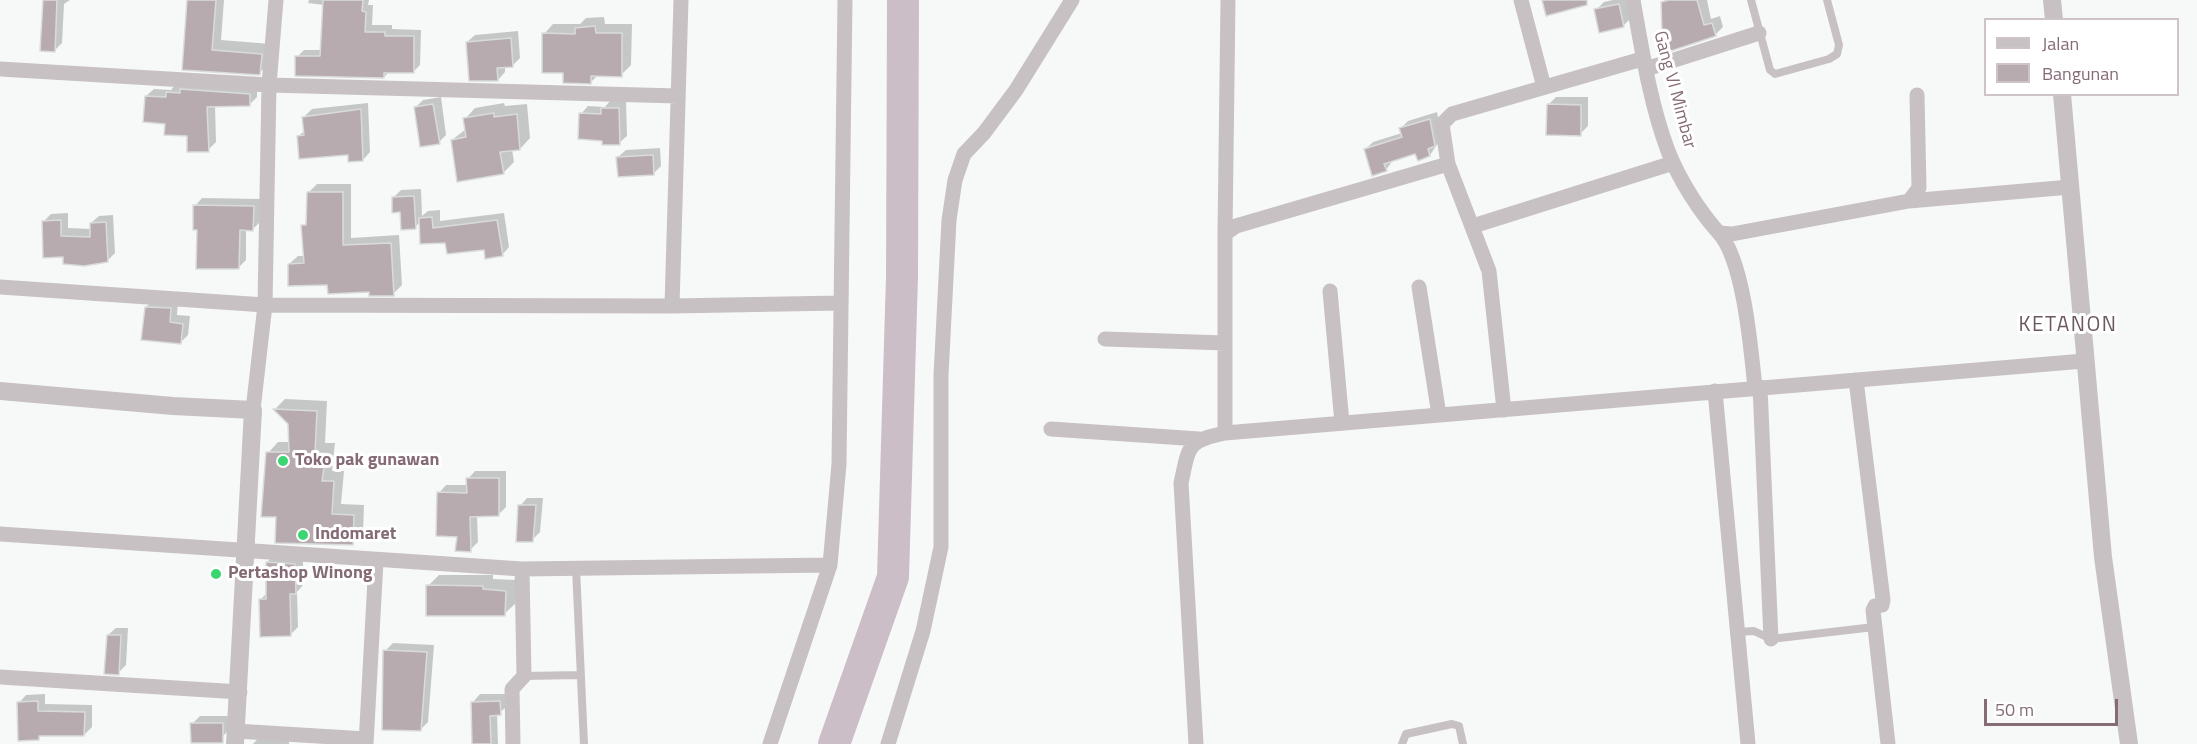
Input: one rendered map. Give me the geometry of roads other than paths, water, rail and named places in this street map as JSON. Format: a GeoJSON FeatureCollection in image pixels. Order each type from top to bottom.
{"type":"FeatureCollection","features":[{"type":"Feature","properties":{"kind":"street"},"geometry":{"type":"LineString","coordinates":[[276,0],[269,85],[265,305],[253,410],[236,738],[366,742],[376,561]]}},
{"type":"Feature","properties":{"kind":"street"},"geometry":{"type":"LineString","coordinates":[[672,306],[681,0]]}},
{"type":"Feature","properties":{"kind":"street"},"geometry":{"type":"LineString","coordinates":[[770,744],[830,565],[838,464],[845,0]]}},
{"type":"Feature","properties":{"kind":"street"},"geometry":{"type":"LineString","coordinates":[[888,744],[923,631],[941,547],[941,375],[949,220],[955,180],[964,154],[984,133],[1016,90],[1072,0]]}},
{"type":"Feature","properties":{"kind":"street"},"geometry":{"type":"LineString","coordinates":[[1225,433],[1228,0]]}},
{"type":"Feature","properties":{"kind":"street"},"geometry":{"type":"LineString","coordinates":[[1521,0],[1544,87]]}},
{"type":"Feature","properties":{"kind":"street","name":"Gang VI Mimbar"},"geometry":{"type":"LineString","coordinates":[[1633,0],[1644,64],[1673,163],[1719,233],[1731,258],[1748,320],[1757,387],[1771,639]]}},
{"type":"Feature","properties":{"kind":"street"},"geometry":{"type":"LineString","coordinates":[[2052,0],[2054,18]]}},
{"type":"Feature","properties":{"kind":"street"},"geometry":{"type":"LineString","coordinates":[[1504,410],[1489,271],[1448,164],[1441,135],[1445,119],[1452,114],[1544,87],[1644,64],[1759,33]]}},
{"type":"Feature","properties":{"kind":"street"},"geometry":{"type":"LineString","coordinates":[[0,69],[269,85],[678,96]]}},
{"type":"Feature","properties":{"kind":"street"},"geometry":{"type":"LineString","coordinates":[[1909,201],[1920,188],[1917,95]]}},
{"type":"Feature","properties":{"kind":"street"},"geometry":{"type":"LineString","coordinates":[[2062,96],[2103,557],[2129,744]]}},
{"type":"Feature","properties":{"kind":"street"},"geometry":{"type":"LineString","coordinates":[[1473,226],[1673,163]]}},
{"type":"Feature","properties":{"kind":"street"},"geometry":{"type":"LineString","coordinates":[[1225,234],[1236,226],[1448,164]]}},
{"type":"Feature","properties":{"kind":"street"},"geometry":{"type":"LineString","coordinates":[[1719,233],[1732,234],[1909,201],[2070,187]]}},
{"type":"Feature","properties":{"kind":"street"},"geometry":{"type":"LineString","coordinates":[[0,287],[265,305],[672,306],[840,303]]}},
{"type":"Feature","properties":{"kind":"street"},"geometry":{"type":"LineString","coordinates":[[1419,287],[1439,415]]}},
{"type":"Feature","properties":{"kind":"street"},"geometry":{"type":"LineString","coordinates":[[1330,291],[1342,423]]}},
{"type":"Feature","properties":{"kind":"street"},"geometry":{"type":"LineString","coordinates":[[1105,339],[1225,343]]}},
{"type":"Feature","properties":{"kind":"street"},"geometry":{"type":"LineString","coordinates":[[1050,429],[1199,439],[1225,433],[2084,361]]}},
{"type":"Feature","properties":{"kind":"street"},"geometry":{"type":"LineString","coordinates":[[1856,380],[1883,600],[1882,605],[1875,606],[1873,610],[1888,744]]}},
{"type":"Feature","properties":{"kind":"street"},"geometry":{"type":"LineString","coordinates":[[0,391],[173,406],[253,410]]}},
{"type":"Feature","properties":{"kind":"street"},"geometry":{"type":"LineString","coordinates":[[1715,391],[1748,744]]}},
{"type":"Feature","properties":{"kind":"street"},"geometry":{"type":"LineString","coordinates":[[1196,744],[1181,483],[1188,452],[1199,439]]}},
{"type":"Feature","properties":{"kind":"street"},"geometry":{"type":"LineString","coordinates":[[0,534],[522,570],[830,565]]}},
{"type":"Feature","properties":{"kind":"street"},"geometry":{"type":"LineString","coordinates":[[513,744],[512,689],[524,676],[522,570]]}},
{"type":"Feature","properties":{"kind":"street"},"geometry":{"type":"LineString","coordinates":[[0,677],[240,692]]}},
{"type":"Feature","properties":{"kind":"lane"},"geometry":{"type":"LineString","coordinates":[[1751,0],[1770,70],[1775,74],[1829,59],[1837,54],[1839,45],[1827,0]]}},
{"type":"Feature","properties":{"kind":"lane"},"geometry":{"type":"LineString","coordinates":[[576,568],[584,744]]}},
{"type":"Feature","properties":{"kind":"lane"},"geometry":{"type":"LineString","coordinates":[[1738,632],[1754,631],[1771,639],[1874,627]]}},
{"type":"Feature","properties":{"kind":"lane"},"geometry":{"type":"LineString","coordinates":[[524,676],[581,675]]}},
{"type":"Feature","properties":{"kind":"lane"},"geometry":{"type":"LineString","coordinates":[[1402,744],[1406,734],[1452,724],[1459,726],[1464,744]]}},
{"type":"Feature","properties":{"kind":"waterway"},"geometry":{"type":"LineString","coordinates":[[834,744],[893,577],[902,276],[903,0]]}},
{"type":"Feature","properties":{"kind":"place","name":"Toko pak gunawan"},"geometry":{"type":"Point","coordinates":[283,461]}},
{"type":"Feature","properties":{"kind":"place","name":"Indomaret"},"geometry":{"type":"Point","coordinates":[303,535]}},
{"type":"Feature","properties":{"kind":"place","name":"Pertashop Winong"},"geometry":{"type":"Point","coordinates":[216,574]}},
{"type":"Feature","properties":{"kind":"district","name":"KETANON"},"geometry":{"type":"Point","coordinates":[2068,326]}}]}
